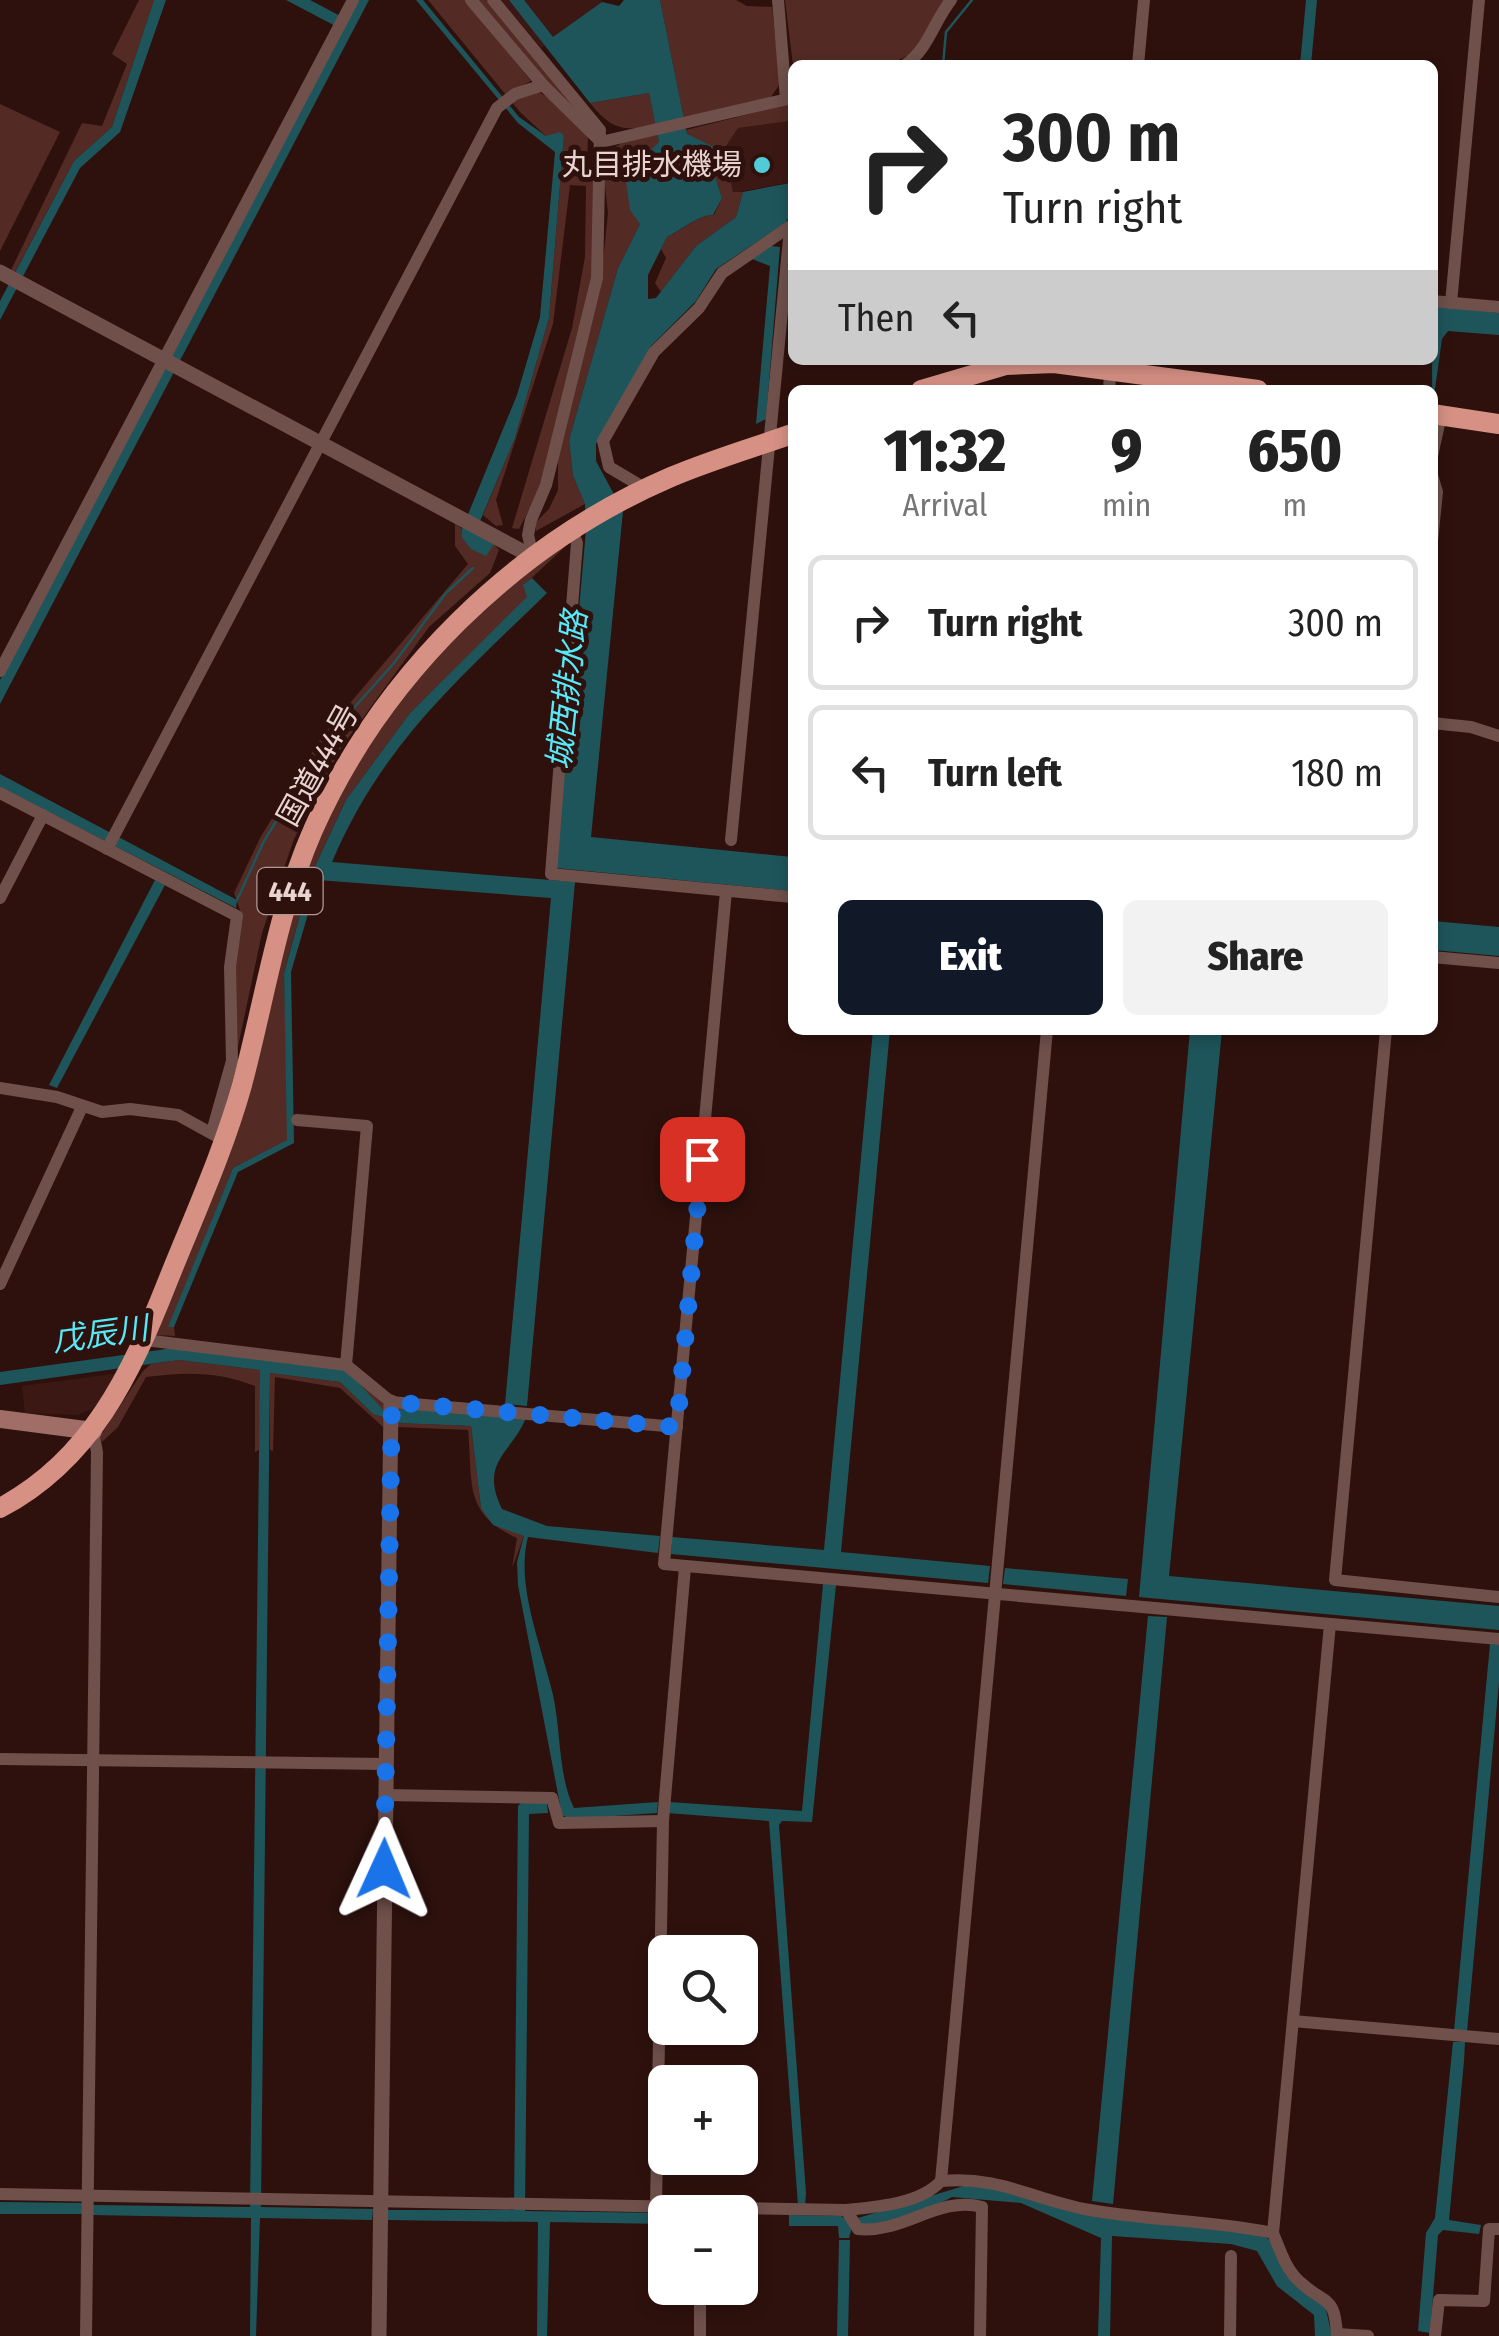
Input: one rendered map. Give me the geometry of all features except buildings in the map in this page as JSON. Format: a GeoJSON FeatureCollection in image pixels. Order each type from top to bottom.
{"type":"FeatureCollection","features":[{"type":"Feature","properties":{"kind":"highway"},"geometry":{"type":"LineString","coordinates":[[938,385],[1006,365]]}},
{"type":"Feature","properties":{"kind":"highway"},"geometry":{"type":"LineString","coordinates":[[1065,365],[1214,385]]}},
{"type":"Feature","properties":{"kind":"highway"},"geometry":{"type":"LineString","coordinates":[[1438,415],[1499,424]]}},
{"type":"Feature","properties":{"kind":"highway","name":"国道444号"},"geometry":{"type":"LineString","coordinates":[[0,1508],[42,1480],[93,1431],[125,1383],[218,1137],[286,903],[313,830],[353,754],[437,644],[533,556],[639,492],[788,435]]}},
{"type":"Feature","properties":{"kind":"main road"},"geometry":{"type":"LineString","coordinates":[[0,1419],[93,1431]]}},
{"type":"Feature","properties":{"kind":"street"},"geometry":{"type":"LineString","coordinates":[[0,671],[172,363],[354,0]]}},
{"type":"Feature","properties":{"kind":"street"},"geometry":{"type":"LineString","coordinates":[[471,0],[543,85],[601,142]]}},
{"type":"Feature","properties":{"kind":"street"},"geometry":{"type":"LineString","coordinates":[[493,0],[600,130],[601,142],[596,166],[602,192],[597,278],[546,485],[531,520],[528,535],[533,556]]}},
{"type":"Feature","properties":{"kind":"street"},"geometry":{"type":"LineString","coordinates":[[778,0],[788,90]]}},
{"type":"Feature","properties":{"kind":"street"},"geometry":{"type":"LineString","coordinates":[[911,60],[924,48],[937,17],[950,0]]}},
{"type":"Feature","properties":{"kind":"street"},"geometry":{"type":"LineString","coordinates":[[1138,60],[1144,0]]}},
{"type":"Feature","properties":{"kind":"street"},"geometry":{"type":"LineString","coordinates":[[1451,303],[1480,0]]}},
{"type":"Feature","properties":{"kind":"street"},"geometry":{"type":"LineString","coordinates":[[107,849],[497,108],[515,94],[543,85]]}},
{"type":"Feature","properties":{"kind":"street"},"geometry":{"type":"LineString","coordinates":[[601,142],[788,99]]}},
{"type":"Feature","properties":{"kind":"street"},"geometry":{"type":"LineString","coordinates":[[639,492],[609,467],[603,458],[603,442],[654,352],[699,308],[722,272],[788,242],[731,840]]}},
{"type":"Feature","properties":{"kind":"street"},"geometry":{"type":"LineString","coordinates":[[11,278],[533,556]]}},
{"type":"Feature","properties":{"kind":"street"},"geometry":{"type":"LineString","coordinates":[[1438,302],[1499,306]]}},
{"type":"Feature","properties":{"kind":"street"},"geometry":{"type":"LineString","coordinates":[[575,529],[551,874],[788,898]]}},
{"type":"Feature","properties":{"kind":"street"},"geometry":{"type":"LineString","coordinates":[[1438,724],[1471,727],[1499,736]]}},
{"type":"Feature","properties":{"kind":"street"},"geometry":{"type":"LineString","coordinates":[[0,792],[237,916],[230,967],[232,1062],[218,1137],[178,1115],[82,1107],[57,1097],[0,1088]]}},
{"type":"Feature","properties":{"kind":"street"},"geometry":{"type":"LineString","coordinates":[[0,898],[43,815]]}},
{"type":"Feature","properties":{"kind":"street"},"geometry":{"type":"LineString","coordinates":[[726,891],[664,1564],[1499,1639]]}},
{"type":"Feature","properties":{"kind":"street"},"geometry":{"type":"LineString","coordinates":[[1438,958],[1499,963]]}},
{"type":"Feature","properties":{"kind":"street"},"geometry":{"type":"LineString","coordinates":[[941,2182],[1048,1035]]}},
{"type":"Feature","properties":{"kind":"street"},"geometry":{"type":"LineString","coordinates":[[1386,1035],[1335,1580],[1499,1597]]}},
{"type":"Feature","properties":{"kind":"street"},"geometry":{"type":"LineString","coordinates":[[0,1284],[82,1107]]}},
{"type":"Feature","properties":{"kind":"street"},"geometry":{"type":"LineString","coordinates":[[297,1120],[367,1126],[346,1364]]}},
{"type":"Feature","properties":{"kind":"street"},"geometry":{"type":"LineString","coordinates":[[144,1340],[346,1364],[392,1402],[677,1427]]}},
{"type":"Feature","properties":{"kind":"street"},"geometry":{"type":"LineString","coordinates":[[379,2336],[392,1402]]}},
{"type":"Feature","properties":{"kind":"street"},"geometry":{"type":"LineString","coordinates":[[86,2336],[97,1452],[93,1431]]}},
{"type":"Feature","properties":{"kind":"street"},"geometry":{"type":"LineString","coordinates":[[656,2195],[663,1820],[685,1566]]}},
{"type":"Feature","properties":{"kind":"street"},"geometry":{"type":"LineString","coordinates":[[1330,1624],[1273,2233],[1290,2272],[1301,2284],[1329,2300],[1336,2312],[1337,2335],[1368,2336]]}},
{"type":"Feature","properties":{"kind":"street"},"geometry":{"type":"LineString","coordinates":[[0,1759],[384,1764]]}},
{"type":"Feature","properties":{"kind":"street"},"geometry":{"type":"LineString","coordinates":[[385,1795],[552,1798],[559,1823],[663,1820]]}},
{"type":"Feature","properties":{"kind":"street"},"geometry":{"type":"LineString","coordinates":[[1293,2021],[1499,2040]]}},
{"type":"Feature","properties":{"kind":"street"},"geometry":{"type":"LineString","coordinates":[[758,2213],[850,2218],[932,2191],[941,2182],[960,2179],[1019,2187],[1088,2210],[1220,2222],[1273,2233]]}},
{"type":"Feature","properties":{"kind":"street"},"geometry":{"type":"LineString","coordinates":[[0,2194],[648,2206]]}},
{"type":"Feature","properties":{"kind":"street"},"geometry":{"type":"LineString","coordinates":[[850,2218],[867,2230],[904,2225],[951,2204],[982,2207],[980,2336]]}},
{"type":"Feature","properties":{"kind":"street"},"geometry":{"type":"LineString","coordinates":[[1435,2336],[1438,2300],[1484,2301],[1489,2229],[1499,2229]]}},
{"type":"Feature","properties":{"kind":"street"},"geometry":{"type":"LineString","coordinates":[[1230,2336],[1231,2256]]}},
{"type":"Feature","properties":{"kind":"street"},"geometry":{"type":"LineString","coordinates":[[700,2305],[700,2336]]}},
{"type":"Feature","properties":{"kind":"shaded area"},"geometry":{"type":"Polygon","coordinates":[[[139,0],[154,0],[112,127],[74,161],[15,272],[11,270],[82,123],[102,126],[127,64],[112,54],[139,0]]]}},
{"type":"Feature","properties":{"kind":"shaded area"},"geometry":{"type":"Polygon","coordinates":[[[428,0],[466,0],[531,81],[512,91],[536,90],[549,98],[476,0],[486,0],[571,104],[588,134],[587,166],[596,189],[594,267],[540,489],[519,529],[512,528],[572,328],[585,257],[586,186],[570,185],[553,324],[496,500],[503,525],[496,526],[483,515],[515,438],[549,318],[564,136],[546,136],[520,112],[428,0]]]}},
{"type":"Feature","properties":{"kind":"shaded area"},"geometry":{"type":"Polygon","coordinates":[[[501,0],[601,0],[602,2],[541,48],[501,0]]]}},
{"type":"Feature","properties":{"kind":"shaded area"},"geometry":{"type":"Polygon","coordinates":[[[660,0],[736,0],[747,6],[772,7],[780,84],[768,101],[684,120],[660,0]]]}},
{"type":"Feature","properties":{"kind":"shaded area"},"geometry":{"type":"Polygon","coordinates":[[[785,0],[944,0],[920,43],[898,60],[792,60],[785,0]]]}},
{"type":"Feature","properties":{"kind":"shaded area"},"geometry":{"type":"Polygon","coordinates":[[[649,93],[656,126],[619,126],[605,119],[590,103],[649,93]]]}},
{"type":"Feature","properties":{"kind":"shaded area"},"geometry":{"type":"Polygon","coordinates":[[[0,104],[60,132],[0,251],[0,104]]]}},
{"type":"Feature","properties":{"kind":"shaded area"},"geometry":{"type":"Polygon","coordinates":[[[788,104],[788,121],[738,128],[724,149],[733,192],[743,192],[736,217],[696,246],[661,292],[655,283],[666,258],[661,249],[667,237],[696,220],[714,215],[722,198],[710,160],[716,148],[687,135],[686,130],[788,104]]]}},
{"type":"Feature","properties":{"kind":"shaded area"},"geometry":{"type":"Polygon","coordinates":[[[788,121],[788,183],[733,193],[724,148],[738,128],[788,121]]]}},
{"type":"Feature","properties":{"kind":"shaded area"},"geometry":{"type":"Polygon","coordinates":[[[658,135],[659,143],[642,159],[624,166],[640,224],[618,268],[569,440],[573,476],[585,504],[536,531],[536,522],[549,509],[558,490],[558,447],[600,291],[608,213],[603,168],[609,150],[628,140],[658,135]]]}},
{"type":"Feature","properties":{"kind":"shaded area"},"geometry":{"type":"Polygon","coordinates":[[[455,522],[462,529],[461,536],[494,544],[499,550],[490,573],[429,627],[341,748],[294,839],[262,933],[236,1056],[235,971],[242,916],[234,893],[260,838],[322,736],[468,564],[455,546],[455,522]]]}},
{"type":"Feature","properties":{"kind":"shaded area"},"geometry":{"type":"Polygon","coordinates":[[[567,545],[524,585],[528,597],[410,713],[346,800],[311,875],[284,972],[288,1140],[233,1168],[169,1327],[174,1327],[175,1336],[154,1335],[318,836],[367,750],[423,674],[489,606],[567,545]]]}},
{"type":"Feature","properties":{"kind":"shaded area"},"geometry":{"type":"Polygon","coordinates":[[[180,1344],[348,1369],[387,1408],[383,1427],[340,1388],[275,1377],[273,1451],[270,1450],[270,1373],[340,1382],[373,1414],[347,1370],[149,1354],[180,1344]]]}},
{"type":"Feature","properties":{"kind":"shaded area"},"geometry":{"type":"Polygon","coordinates":[[[179,1360],[261,1370],[259,1450],[255,1452],[255,1386],[201,1374],[146,1377],[118,1427],[102,1442],[100,1436],[143,1371],[151,1364],[179,1360]]]}},
{"type":"Feature","properties":{"kind":"shaded area"},"geometry":{"type":"Polygon","coordinates":[[[120,1373],[97,1407],[77,1415],[25,1413],[22,1386],[120,1373]]]}},
{"type":"Feature","properties":{"kind":"shaded area"},"geometry":{"type":"Polygon","coordinates":[[[395,1405],[527,1415],[397,1423],[471,1426],[481,1508],[524,1536],[512,1568],[517,1538],[487,1518],[479,1507],[474,1495],[468,1430],[397,1427],[395,1405]]]}},
{"type":"Feature","properties":{"kind":"water"},"geometry":{"type":"Polygon","coordinates":[[[154,0],[166,0],[120,132],[80,168],[0,320],[0,301],[74,161],[112,127],[154,0]]]}},
{"type":"Feature","properties":{"kind":"water"},"geometry":{"type":"Polygon","coordinates":[[[286,0],[310,0],[348,20],[359,0],[369,0],[0,704],[0,680],[343,30],[286,0]]]}},
{"type":"Feature","properties":{"kind":"water"},"geometry":{"type":"Polygon","coordinates":[[[416,0],[423,0],[519,117],[546,136],[560,132],[564,136],[549,318],[515,438],[475,533],[494,544],[486,556],[471,549],[461,536],[462,529],[517,395],[540,317],[555,152],[518,123],[416,0]]]}},
{"type":"Feature","properties":{"kind":"water"},"geometry":{"type":"Polygon","coordinates":[[[509,0],[524,0],[553,37],[602,2],[619,6],[624,0],[660,0],[687,134],[716,148],[710,160],[722,198],[713,215],[695,220],[667,237],[648,275],[648,299],[656,298],[696,246],[736,217],[743,192],[788,183],[785,223],[716,269],[696,301],[651,346],[596,444],[596,461],[623,511],[591,837],[788,857],[788,891],[556,868],[586,530],[585,504],[573,476],[569,440],[618,268],[640,224],[630,210],[624,166],[642,159],[659,142],[649,93],[590,103],[509,0]]]}},
{"type":"Feature","properties":{"kind":"water"},"geometry":{"type":"Polygon","coordinates":[[[1306,0],[1317,0],[1311,60],[1300,60],[1306,0]]]}},
{"type":"Feature","properties":{"kind":"water"},"geometry":{"type":"Polygon","coordinates":[[[771,246],[780,247],[766,419],[756,424],[770,266],[752,259],[771,246]]]}},
{"type":"Feature","properties":{"kind":"water"},"geometry":{"type":"Polygon","coordinates":[[[1438,307],[1499,313],[1499,335],[1448,331],[1442,339],[1436,385],[1432,365],[1438,365],[1438,307]]]}},
{"type":"Feature","properties":{"kind":"water"},"geometry":{"type":"Polygon","coordinates":[[[532,578],[547,593],[453,685],[399,748],[374,782],[332,862],[575,882],[527,1406],[505,1404],[551,898],[318,880],[291,972],[294,1143],[238,1172],[174,1327],[168,1327],[233,1168],[287,1140],[284,973],[311,875],[346,800],[410,713],[527,597],[523,585],[532,578]]]}},
{"type":"Feature","properties":{"kind":"water"},"geometry":{"type":"Polygon","coordinates":[[[0,774],[237,900],[236,908],[0,787],[0,774]]]}},
{"type":"Feature","properties":{"kind":"water"},"geometry":{"type":"Polygon","coordinates":[[[155,880],[165,885],[57,1088],[49,1085],[155,880]]]}},
{"type":"Feature","properties":{"kind":"water"},"geometry":{"type":"Polygon","coordinates":[[[1438,921],[1499,927],[1499,956],[1438,950],[1438,921]]]}},
{"type":"Feature","properties":{"kind":"water"},"geometry":{"type":"Polygon","coordinates":[[[873,1035],[890,1035],[841,1552],[990,1566],[988,1583],[671,1554],[672,1537],[824,1550],[873,1035]]]}},
{"type":"Feature","properties":{"kind":"water"},"geometry":{"type":"Polygon","coordinates":[[[1190,1035],[1222,1035],[1169,1576],[1499,1606],[1499,1630],[1139,1597],[1190,1035]]]}},
{"type":"Feature","properties":{"kind":"water"},"geometry":{"type":"Polygon","coordinates":[[[181,1347],[347,1370],[384,1411],[384,1417],[373,1414],[340,1382],[270,1373],[261,2207],[373,2209],[372,2220],[260,2218],[256,2336],[250,2336],[251,2218],[92,2215],[92,2205],[250,2207],[260,1370],[179,1360],[0,1385],[0,1372],[181,1347]]]}},
{"type":"Feature","properties":{"kind":"water"},"geometry":{"type":"Polygon","coordinates":[[[404,1408],[526,1418],[496,1469],[494,1480],[502,1509],[547,1526],[660,1536],[658,1553],[528,1537],[525,1556],[527,1595],[553,1695],[565,1782],[574,1808],[658,1802],[657,1813],[570,1819],[562,1815],[518,1585],[517,1562],[524,1536],[493,1525],[481,1508],[471,1426],[396,1423],[396,1412],[404,1408]]]}},
{"type":"Feature","properties":{"kind":"water"},"geometry":{"type":"Polygon","coordinates":[[[1005,1568],[1128,1579],[1126,1596],[1003,1584],[1005,1568]]]}},
{"type":"Feature","properties":{"kind":"water"},"geometry":{"type":"Polygon","coordinates":[[[823,1584],[836,1585],[812,1822],[782,1821],[779,1825],[806,2193],[805,2205],[798,2205],[769,1821],[668,1813],[669,1802],[802,1811],[823,1584]]]}},
{"type":"Feature","properties":{"kind":"water"},"geometry":{"type":"Polygon","coordinates":[[[1148,1616],[1167,1617],[1113,2204],[1092,2201],[1148,1616]]]}},
{"type":"Feature","properties":{"kind":"water"},"geometry":{"type":"Polygon","coordinates":[[[1490,1644],[1499,1645],[1499,1682],[1467,2032],[1454,2031],[1490,1644]]]}},
{"type":"Feature","properties":{"kind":"water"},"geometry":{"type":"Polygon","coordinates":[[[522,1802],[547,1802],[548,1813],[529,1814],[525,2211],[648,2213],[648,2224],[550,2222],[547,2336],[537,2336],[538,2222],[386,2220],[386,2210],[514,2210],[518,1806],[522,1802]]]}},
{"type":"Feature","properties":{"kind":"water"},"geometry":{"type":"Polygon","coordinates":[[[1453,2042],[1465,2042],[1449,2220],[1481,2225],[1479,2234],[1443,2230],[1438,2235],[1430,2333],[1418,2331],[1426,2233],[1435,2218],[1453,2042]]]}},
{"type":"Feature","properties":{"kind":"water"},"geometry":{"type":"Polygon","coordinates":[[[967,2185],[1016,2190],[1090,2215],[1260,2234],[1270,2240],[1286,2275],[1325,2305],[1332,2336],[1315,2336],[1314,2315],[1277,2286],[1257,2251],[1231,2244],[1112,2236],[1110,2336],[1098,2336],[1101,2238],[1021,2203],[952,2197],[899,2224],[852,2227],[849,2238],[839,2238],[838,2226],[789,2226],[789,2215],[841,2216],[848,2221],[967,2185]]]}},
{"type":"Feature","properties":{"kind":"water"},"geometry":{"type":"Polygon","coordinates":[[[0,2202],[84,2203],[83,2214],[0,2214],[0,2202]]]}},
{"type":"Feature","properties":{"kind":"water"},"geometry":{"type":"Polygon","coordinates":[[[839,2240],[850,2240],[848,2336],[837,2336],[839,2240]]]}},
{"type":"Feature","properties":{"kind":"waterway"},"geometry":{"type":"LineString","coordinates":[[943,60],[946,32],[972,0]]}},
{"type":"Feature","properties":{"kind":"waterway"},"geometry":{"type":"LineString","coordinates":[[237,900],[264,841],[328,737],[394,663],[446,593],[473,568]]}},
{"type":"Feature","properties":{"kind":"place","name":"丸目排水機場"},"geometry":{"type":"Point","coordinates":[762,165]}},
{"type":"Feature","properties":{"kind":"route"},"geometry":{"type":"LineString","coordinates":[[384,1869],[392,1402],[677,1427],[702,1159]]}},
{"type":"Feature","properties":{"kind":"water label","name":"城西排水路"},"geometry":{"type":"Point","coordinates":[567,690]}},
{"type":"Feature","properties":{"kind":"water label","name":"戊辰川"},"geometry":{"type":"Point","coordinates":[100,1334]}}]}
